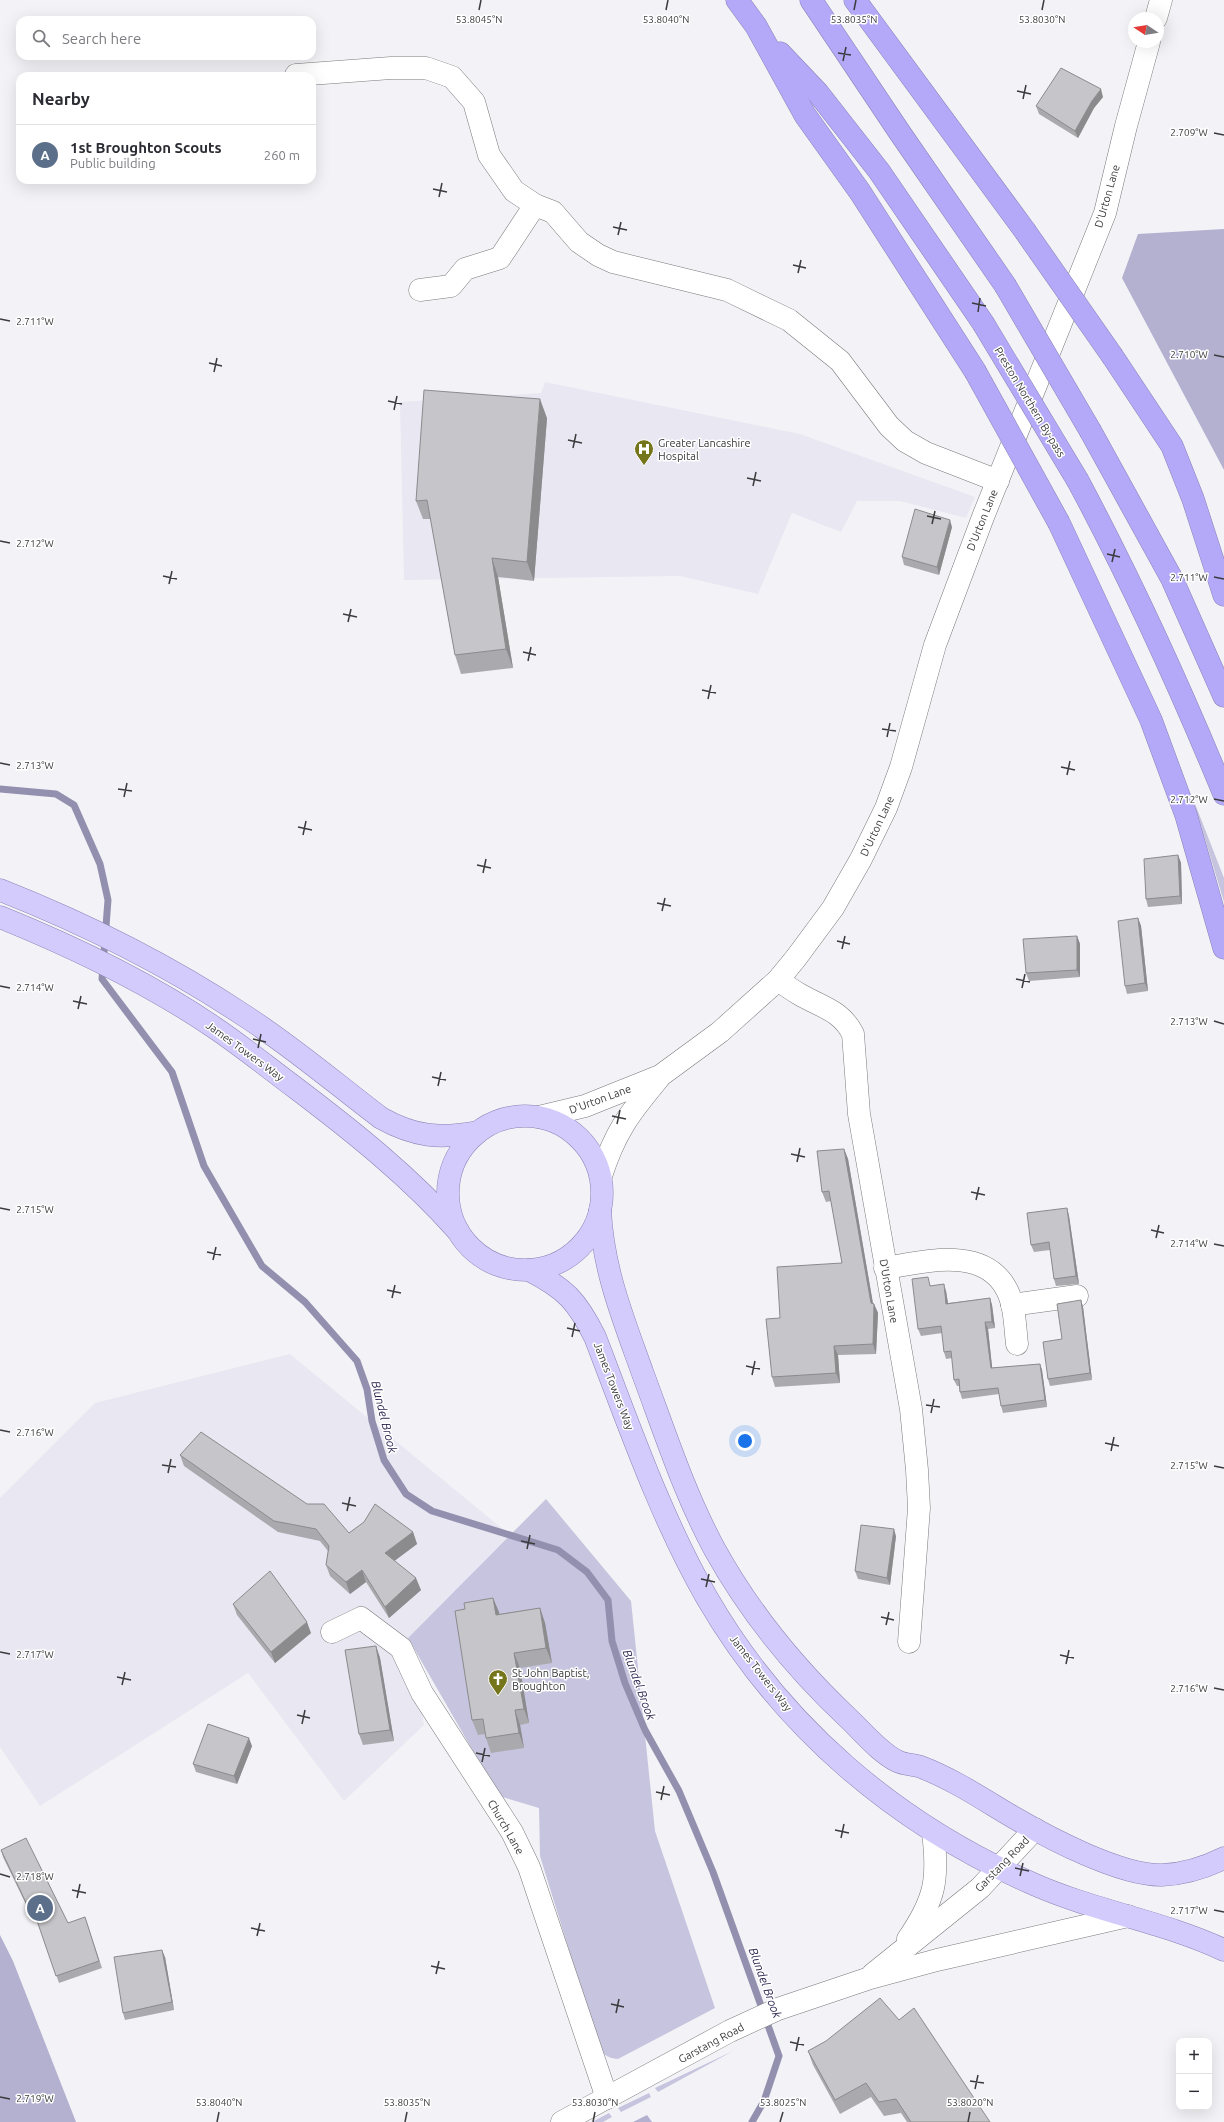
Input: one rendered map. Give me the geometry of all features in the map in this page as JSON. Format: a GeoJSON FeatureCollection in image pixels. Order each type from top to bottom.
{"type":"FeatureCollection","features":[{"type":"Feature","properties":{"kind":"highway"},"geometry":{"type":"LineString","coordinates":[[737,0],[756,26],[805,116],[860,192],[975,371],[1059,523],[1151,720],[1186,815],[1224,948]]}},
{"type":"Feature","properties":{"kind":"highway"},"geometry":{"type":"LineString","coordinates":[[811,0],[900,133],[1005,285],[1091,432],[1172,579],[1224,696]]}},
{"type":"Feature","properties":{"kind":"highway"},"geometry":{"type":"LineString","coordinates":[[855,0],[1025,231],[1172,446],[1193,498],[1224,595]]}},
{"type":"Feature","properties":{"kind":"highway","name":"Preston Northern By-pass"},"geometry":{"type":"LineString","coordinates":[[756,26],[818,93],[879,171],[983,323],[1078,481],[1113,546],[1196,727],[1224,794]]}},
{"type":"Feature","properties":{"kind":"highway"},"geometry":{"type":"LineString","coordinates":[[1193,498],[1224,549]]}},
{"type":"Feature","properties":{"kind":"main road"},"geometry":{"type":"LineString","coordinates":[[0,890],[67,917],[153,960],[246,1016],[381,1118],[398,1127],[416,1133],[434,1136],[451,1137],[478,1132]]}},
{"type":"Feature","properties":{"kind":"main road","name":"James Towers Way"},"geometry":{"type":"LineString","coordinates":[[0,917],[51,938],[92,958],[171,1000],[215,1028],[348,1128],[408,1179],[458,1231]]}},
{"type":"Feature","properties":{"kind":"main road"},"geometry":{"type":"LineString","coordinates":[[522,1116],[539,1117],[560,1124],[578,1137],[592,1155],[601,1176],[603,1193],[600,1210],[591,1233],[575,1252],[554,1265],[530,1270],[512,1269],[496,1265],[481,1256],[468,1245],[458,1231],[450,1211],[448,1189],[451,1175],[463,1148],[478,1132],[507,1118],[522,1116]]}},
{"type":"Feature","properties":{"kind":"main road"},"geometry":{"type":"LineString","coordinates":[[600,1210],[604,1255],[612,1285],[664,1430],[691,1501],[714,1548],[740,1591],[797,1667],[828,1699],[898,1762],[920,1766],[1035,1829]]}},
{"type":"Feature","properties":{"kind":"main road","name":"James Towers Way"},"geometry":{"type":"LineString","coordinates":[[530,1270],[563,1290],[573,1299],[585,1317],[595,1337],[656,1492],[684,1554],[707,1598],[738,1646],[770,1688],[815,1739],[849,1770],[897,1808],[933,1833],[998,1868],[1081,1903],[1128,1916]]}},
{"type":"Feature","properties":{"kind":"main road","name":"Garstang Road"},"geometry":{"type":"LineString","coordinates":[[1035,1829],[1103,1860],[1133,1870],[1161,1875],[1202,1869],[1224,1858]]}},
{"type":"Feature","properties":{"kind":"main road","name":"Garstang Road"},"geometry":{"type":"LineString","coordinates":[[1128,1916],[1181,1932],[1224,1950]]}},
{"type":"Feature","properties":{"kind":"street"},"geometry":{"type":"LineString","coordinates":[[1158,12],[1161,0]]}},
{"type":"Feature","properties":{"kind":"street","name":"D'Urton Lane"},"geometry":{"type":"LineString","coordinates":[[601,1176],[618,1131],[629,1113],[660,1076],[720,1032],[778,980],[833,908],[861,859],[886,808],[901,767],[935,646],[998,481],[1105,213],[1126,126],[1148,48]]}},
{"type":"Feature","properties":{"kind":"street"},"geometry":{"type":"LineString","coordinates":[[316,74],[390,68],[426,68],[452,77],[474,102],[489,155],[514,191],[535,205],[553,212],[579,242],[598,256],[613,262],[727,290],[789,320],[840,361],[889,426],[905,441],[926,453],[998,481]]}},
{"type":"Feature","properties":{"kind":"street"},"geometry":{"type":"LineString","coordinates":[[420,290],[451,286],[465,269],[500,258],[535,205]]}},
{"type":"Feature","properties":{"kind":"street","name":"D'Urton Lane"},"geometry":{"type":"LineString","coordinates":[[778,980],[798,994],[839,1016],[847,1024],[853,1034],[859,1114],[911,1409],[917,1470],[919,1508],[909,1642]]}},
{"type":"Feature","properties":{"kind":"street","name":"D'Urton Lane"},"geometry":{"type":"LineString","coordinates":[[539,1117],[585,1106],[660,1076]]}},
{"type":"Feature","properties":{"kind":"street"},"geometry":{"type":"LineString","coordinates":[[885,1268],[941,1260],[968,1261],[991,1271],[1007,1290],[1012,1305],[1017,1344]]}},
{"type":"Feature","properties":{"kind":"street"},"geometry":{"type":"LineString","coordinates":[[1012,1305],[1077,1296]]}},
{"type":"Feature","properties":{"kind":"street","name":"Church Lane"},"geometry":{"type":"LineString","coordinates":[[332,1632],[361,1618],[402,1648],[422,1693],[512,1832],[529,1867],[607,2098]]}},
{"type":"Feature","properties":{"kind":"street","name":"Garstang Road"},"geometry":{"type":"LineString","coordinates":[[867,1979],[968,1899],[1035,1829]]}},
{"type":"Feature","properties":{"kind":"street"},"geometry":{"type":"LineString","coordinates":[[888,1963],[918,1925],[932,1896],[936,1870],[933,1833]]}},
{"type":"Feature","properties":{"kind":"street","name":"Garstang Road"},"geometry":{"type":"LineString","coordinates":[[562,2122],[778,2009],[867,1979],[937,1960],[1128,1916]]}},
{"type":"Feature","properties":{"kind":"shaded area"},"geometry":{"type":"Polygon","coordinates":[[[1224,229],[1224,470],[1122,278],[1138,234],[1224,229]]]}},
{"type":"Feature","properties":{"kind":"shaded area","name":"Greater Lancashire Hospital"},"geometry":{"type":"Polygon","coordinates":[[[545,382],[800,434],[975,497],[966,518],[900,501],[857,501],[841,532],[792,513],[758,594],[680,576],[404,580],[400,402],[541,393],[545,382]]]}},
{"type":"Feature","properties":{"kind":"shaded area"},"geometry":{"type":"Polygon","coordinates":[[[1192,796],[1224,878],[1224,902],[1192,796]]]}},
{"type":"Feature","properties":{"kind":"shaded area"},"geometry":{"type":"Polygon","coordinates":[[[290,1354],[510,1535],[408,1638],[424,1725],[344,1801],[248,1673],[40,1806],[0,1747],[0,1498],[95,1403],[290,1354]]]}},
{"type":"Feature","properties":{"kind":"shaded area"},"geometry":{"type":"Polygon","coordinates":[[[546,1499],[631,1601],[655,1831],[715,2008],[618,2059],[605,2055],[598,2044],[540,1856],[539,1808],[499,1796],[408,1638],[546,1499]]]}},
{"type":"Feature","properties":{"kind":"shaded area"},"geometry":{"type":"Polygon","coordinates":[[[0,1935],[13,1961],[76,2122],[0,2122],[0,1935]]]}},
{"type":"Feature","properties":{"kind":"shaded area"},"geometry":{"type":"Polygon","coordinates":[[[733,2051],[658,2092],[655,2088],[733,2051]]]}},
{"type":"Feature","properties":{"kind":"shaded area"},"geometry":{"type":"Polygon","coordinates":[[[649,2093],[651,2097],[621,2112],[618,2108],[649,2093]]]}},
{"type":"Feature","properties":{"kind":"shaded area"},"geometry":{"type":"Polygon","coordinates":[[[609,2113],[612,2117],[603,2122],[592,2122],[609,2113]]]}},
{"type":"Feature","properties":{"kind":"shaded area"},"geometry":{"type":"Polygon","coordinates":[[[647,2115],[652,2122],[633,2122],[647,2115]]]}},
{"type":"Feature","properties":{"kind":"building"},"geometry":{"type":"Polygon","coordinates":[[[1061,68],[1101,89],[1092,101],[1075,131],[1036,106],[1061,68]]]}},
{"type":"Feature","properties":{"kind":"building"},"geometry":{"type":"Polygon","coordinates":[[[424,390],[540,399],[527,562],[492,558],[506,649],[455,655],[427,500],[416,501],[424,390]]]}},
{"type":"Feature","properties":{"kind":"building"},"geometry":{"type":"Polygon","coordinates":[[[915,509],[950,520],[937,567],[902,557],[915,509]]]}},
{"type":"Feature","properties":{"kind":"building"},"geometry":{"type":"Polygon","coordinates":[[[1178,855],[1180,896],[1146,899],[1144,859],[1178,855]]]}},
{"type":"Feature","properties":{"kind":"building"},"geometry":{"type":"Polygon","coordinates":[[[1138,918],[1145,983],[1125,986],[1118,921],[1138,918]]]}},
{"type":"Feature","properties":{"kind":"building"},"geometry":{"type":"Polygon","coordinates":[[[1077,936],[1077,970],[1026,973],[1023,939],[1077,936]]]}},
{"type":"Feature","properties":{"kind":"building"},"geometry":{"type":"Polygon","coordinates":[[[844,1149],[871,1303],[874,1304],[873,1344],[834,1346],[836,1373],[772,1377],[766,1319],[780,1318],[777,1267],[842,1263],[829,1191],[822,1192],[817,1151],[844,1149]]]}},
{"type":"Feature","properties":{"kind":"building"},"geometry":{"type":"Polygon","coordinates":[[[1067,1208],[1076,1276],[1054,1279],[1049,1242],[1031,1245],[1027,1213],[1067,1208]]]}},
{"type":"Feature","properties":{"kind":"building"},"geometry":{"type":"Polygon","coordinates":[[[928,1277],[930,1286],[944,1284],[946,1304],[990,1298],[992,1322],[985,1322],[991,1368],[1040,1364],[1045,1400],[1001,1406],[998,1388],[960,1392],[959,1379],[954,1380],[951,1351],[944,1352],[941,1326],[918,1329],[912,1279],[928,1277]]]}},
{"type":"Feature","properties":{"kind":"building"},"geometry":{"type":"Polygon","coordinates":[[[1081,1300],[1090,1373],[1048,1379],[1043,1342],[1062,1339],[1057,1304],[1081,1300]]]}},
{"type":"Feature","properties":{"kind":"building"},"geometry":{"type":"Polygon","coordinates":[[[201,1432],[307,1504],[324,1504],[349,1533],[364,1522],[375,1504],[413,1532],[385,1553],[416,1578],[385,1607],[362,1570],[346,1582],[326,1565],[329,1546],[316,1529],[274,1521],[180,1455],[201,1432]]]}},
{"type":"Feature","properties":{"kind":"building"},"geometry":{"type":"Polygon","coordinates":[[[861,1525],[894,1529],[887,1578],[855,1571],[861,1525]]]}},
{"type":"Feature","properties":{"kind":"building"},"geometry":{"type":"Polygon","coordinates":[[[270,1571],[307,1622],[271,1652],[233,1604],[270,1571]]]}},
{"type":"Feature","properties":{"kind":"building","name":"St John Baptist, Broughton"},"geometry":{"type":"Polygon","coordinates":[[[493,1598],[496,1615],[540,1608],[546,1648],[514,1653],[524,1709],[515,1710],[519,1733],[486,1738],[483,1719],[472,1720],[455,1611],[465,1609],[464,1603],[493,1598]]]}},
{"type":"Feature","properties":{"kind":"building"},"geometry":{"type":"Polygon","coordinates":[[[376,1646],[390,1730],[359,1734],[345,1650],[376,1646]]]}},
{"type":"Feature","properties":{"kind":"building"},"geometry":{"type":"Polygon","coordinates":[[[208,1724],[249,1738],[234,1776],[193,1764],[208,1724]]]}},
{"type":"Feature","properties":{"kind":"building"},"geometry":{"type":"Polygon","coordinates":[[[26,1838],[68,1923],[85,1917],[99,1961],[56,1976],[34,1912],[31,1913],[1,1850],[26,1838]]]}},
{"type":"Feature","properties":{"kind":"building"},"geometry":{"type":"Polygon","coordinates":[[[162,1950],[172,2002],[123,2013],[114,1957],[162,1950]]]}},
{"type":"Feature","properties":{"kind":"building"},"geometry":{"type":"Polygon","coordinates":[[[880,1998],[899,2020],[914,2008],[990,2122],[911,2122],[896,2099],[879,2102],[866,2083],[835,2100],[808,2051],[826,2041],[880,1998]]]}},
{"type":"Feature","properties":{"kind":"waterway","name":"Blundel Brook"},"geometry":{"type":"LineString","coordinates":[[0,789],[56,794],[74,805],[100,864],[108,900],[102,979],[172,1072],[204,1166],[262,1266],[305,1302],[357,1361],[367,1389],[372,1421],[384,1460],[406,1494],[432,1511],[558,1550],[587,1572],[608,1600],[612,1641],[625,1683],[645,1730],[679,1791],[713,1872],[779,2056],[764,2101],[752,2122]]}},
{"type":"Feature","properties":{"kind":"place","name":"Greater Lancashire Hospital"},"geometry":{"type":"Point","coordinates":[644,466]}},
{"type":"Feature","properties":{"kind":"place","name":"St John Baptist, Broughton"},"geometry":{"type":"Point","coordinates":[498,1696]}},
{"type":"Feature","properties":{"kind":"place","name":"1st Broughton Scouts"},"geometry":{"type":"Point","coordinates":[40,1908]}}]}
